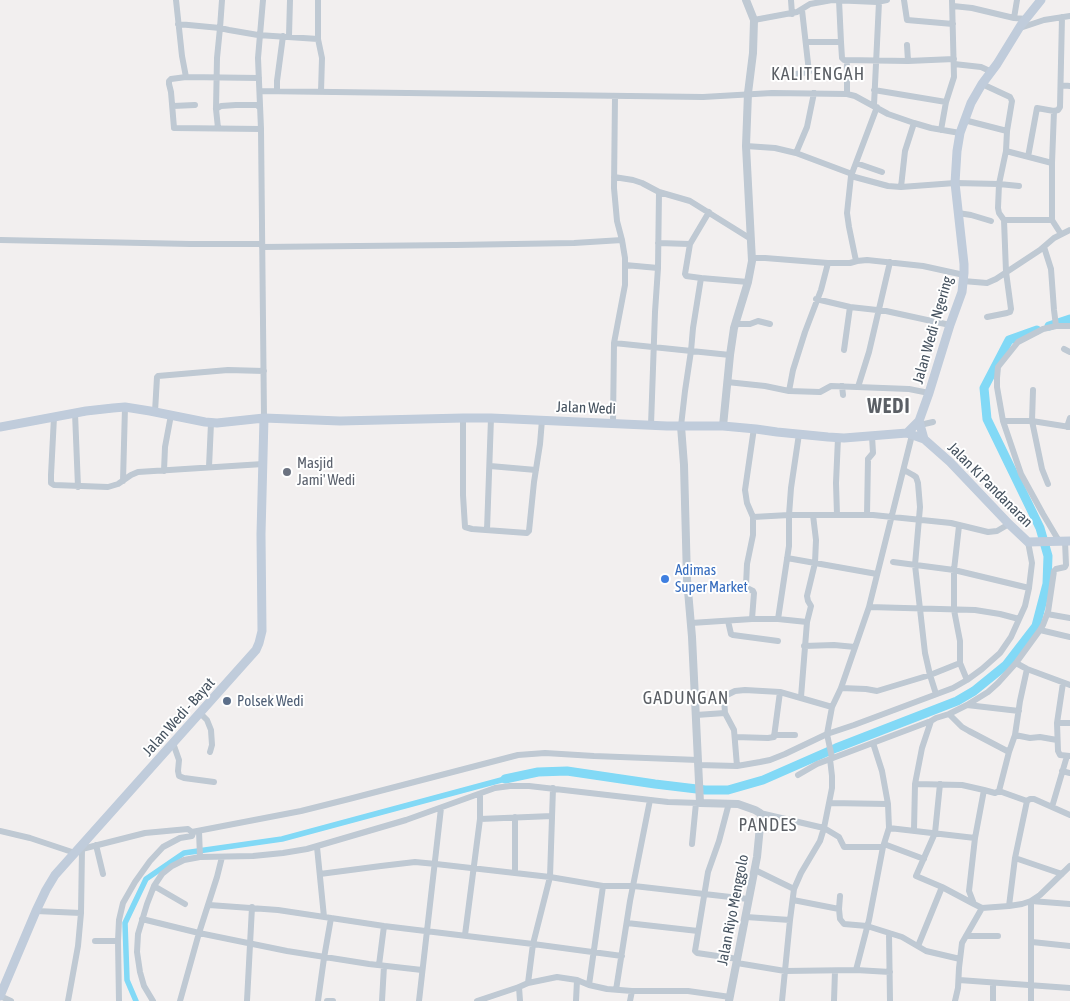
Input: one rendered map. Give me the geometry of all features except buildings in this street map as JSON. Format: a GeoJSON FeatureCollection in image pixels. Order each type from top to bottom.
{"type":"FeatureCollection","features":[{"type":"Feature","properties":{"kind":"main road","name":"Jalan Wedi - Ngering"},"geometry":{"type":"LineString","coordinates":[[919,423],[962,292],[964,278],[955,183],[960,133],[971,104],[982,84],[1041,0]]}},
{"type":"Feature","properties":{"kind":"main road","name":"Jalan Wedi"},"geometry":{"type":"LineString","coordinates":[[0,427],[74,413],[125,408],[222,424],[264,418],[340,421],[490,418],[722,426],[838,438],[909,434]]}},
{"type":"Feature","properties":{"kind":"main road","name":"Jalan Wedi - Bayat"},"geometry":{"type":"LineString","coordinates":[[0,996],[3,978],[51,881],[256,650],[261,636],[264,418]]}},
{"type":"Feature","properties":{"kind":"main road"},"geometry":{"type":"LineString","coordinates":[[919,423],[909,434],[924,439]]}},
{"type":"Feature","properties":{"kind":"main road"},"geometry":{"type":"LineString","coordinates":[[919,423],[924,439]]}},
{"type":"Feature","properties":{"kind":"main road","name":"Jalan Ki Pandanaran"},"geometry":{"type":"LineString","coordinates":[[924,439],[950,462],[1009,524],[1030,542],[1063,542]]}},
{"type":"Feature","properties":{"kind":"street"},"geometry":{"type":"LineString","coordinates":[[176,0],[186,77]]}},
{"type":"Feature","properties":{"kind":"street"},"geometry":{"type":"LineString","coordinates":[[218,128],[216,77],[222,0]]}},
{"type":"Feature","properties":{"kind":"street"},"geometry":{"type":"LineString","coordinates":[[263,0],[258,58],[261,129],[264,418]]}},
{"type":"Feature","properties":{"kind":"street"},"geometry":{"type":"LineString","coordinates":[[277,91],[290,0]]}},
{"type":"Feature","properties":{"kind":"street"},"geometry":{"type":"LineString","coordinates":[[318,0],[318,39],[322,58],[321,92]]}},
{"type":"Feature","properties":{"kind":"street"},"geometry":{"type":"LineString","coordinates":[[722,426],[730,355],[752,258],[746,146],[754,20],[746,0]]}},
{"type":"Feature","properties":{"kind":"street"},"geometry":{"type":"LineString","coordinates":[[791,0],[792,14]]}},
{"type":"Feature","properties":{"kind":"street"},"geometry":{"type":"LineString","coordinates":[[754,20],[792,14],[810,4],[839,0],[879,2],[887,0]]}},
{"type":"Feature","properties":{"kind":"street"},"geometry":{"type":"LineString","coordinates":[[839,0],[841,42],[843,59],[846,61],[954,62],[981,67],[992,72]]}},
{"type":"Feature","properties":{"kind":"street"},"geometry":{"type":"LineString","coordinates":[[904,0],[906,18],[908,20],[953,24]]}},
{"type":"Feature","properties":{"kind":"street"},"geometry":{"type":"LineString","coordinates":[[1014,18],[1017,0]]}},
{"type":"Feature","properties":{"kind":"street"},"geometry":{"type":"LineString","coordinates":[[856,261],[847,213],[852,175],[869,131],[875,106],[875,61],[879,2]]}},
{"type":"Feature","properties":{"kind":"street"},"geometry":{"type":"LineString","coordinates":[[941,130],[946,102],[954,77],[952,2],[1014,18],[1023,24],[1070,16]]}},
{"type":"Feature","properties":{"kind":"street"},"geometry":{"type":"LineString","coordinates":[[796,74],[809,72],[802,10]]}},
{"type":"Feature","properties":{"kind":"street"},"geometry":{"type":"LineString","coordinates":[[1028,157],[1037,108],[1054,111],[1060,107],[1062,17]]}},
{"type":"Feature","properties":{"kind":"street"},"geometry":{"type":"LineString","coordinates":[[178,24],[318,39]]}},
{"type":"Feature","properties":{"kind":"street"},"geometry":{"type":"LineString","coordinates":[[806,42],[841,42]]}},
{"type":"Feature","properties":{"kind":"street"},"geometry":{"type":"LineString","coordinates":[[907,45],[908,61]]}},
{"type":"Feature","properties":{"kind":"street"},"geometry":{"type":"LineString","coordinates":[[847,66],[848,94]]}},
{"type":"Feature","properties":{"kind":"street"},"geometry":{"type":"LineString","coordinates":[[259,78],[186,77],[172,79],[169,84],[172,92],[174,128],[261,129]]}},
{"type":"Feature","properties":{"kind":"street"},"geometry":{"type":"LineString","coordinates":[[982,84],[1012,99],[1006,151],[999,184],[998,212],[1004,220],[1006,272],[1011,311],[986,317]]}},
{"type":"Feature","properties":{"kind":"street"},"geometry":{"type":"LineString","coordinates":[[1061,85],[1070,86]]}},
{"type":"Feature","properties":{"kind":"street"},"geometry":{"type":"LineString","coordinates":[[874,90],[946,102]]}},
{"type":"Feature","properties":{"kind":"street"},"geometry":{"type":"LineString","coordinates":[[260,91],[615,96],[703,96],[748,93],[848,94],[888,114],[914,123],[960,133]]}},
{"type":"Feature","properties":{"kind":"street"},"geometry":{"type":"LineString","coordinates":[[796,153],[807,127],[814,93]]}},
{"type":"Feature","properties":{"kind":"street"},"geometry":{"type":"LineString","coordinates":[[613,422],[614,343],[625,289],[622,240],[616,221],[614,177],[615,96]]}},
{"type":"Feature","properties":{"kind":"street"},"geometry":{"type":"LineString","coordinates":[[173,106],[195,105]]}},
{"type":"Feature","properties":{"kind":"street"},"geometry":{"type":"LineString","coordinates":[[216,109],[221,106],[236,105],[257,105],[260,108]]}},
{"type":"Feature","properties":{"kind":"street"},"geometry":{"type":"LineString","coordinates":[[1054,111],[1052,220],[1061,234]]}},
{"type":"Feature","properties":{"kind":"street"},"geometry":{"type":"LineString","coordinates":[[964,120],[1007,131]]}},
{"type":"Feature","properties":{"kind":"street"},"geometry":{"type":"LineString","coordinates":[[901,187],[905,152],[914,123]]}},
{"type":"Feature","properties":{"kind":"street"},"geometry":{"type":"LineString","coordinates":[[746,146],[775,148],[796,153],[880,185],[901,187],[955,183],[1019,186]]}},
{"type":"Feature","properties":{"kind":"street"},"geometry":{"type":"LineString","coordinates":[[1006,151],[1052,163]]}},
{"type":"Feature","properties":{"kind":"street"},"geometry":{"type":"LineString","coordinates":[[856,163],[882,172]]}},
{"type":"Feature","properties":{"kind":"street"},"geometry":{"type":"LineString","coordinates":[[614,177],[633,180],[659,192],[690,201],[751,238]]}},
{"type":"Feature","properties":{"kind":"street"},"geometry":{"type":"LineString","coordinates":[[651,425],[658,268],[659,192]]}},
{"type":"Feature","properties":{"kind":"street"},"geometry":{"type":"LineString","coordinates":[[709,212],[690,244],[685,274],[701,278],[748,282]]}},
{"type":"Feature","properties":{"kind":"street"},"geometry":{"type":"LineString","coordinates":[[958,213],[971,214],[991,221]]}},
{"type":"Feature","properties":{"kind":"street"},"geometry":{"type":"LineString","coordinates":[[1004,220],[1052,220]]}},
{"type":"Feature","properties":{"kind":"street"},"geometry":{"type":"LineString","coordinates":[[752,258],[828,263],[850,263],[868,260],[890,262],[931,268],[988,283],[996,280],[1061,234],[1070,230]]}},
{"type":"Feature","properties":{"kind":"street"},"geometry":{"type":"LineString","coordinates":[[0,240],[399,246],[622,240]]}},
{"type":"Feature","properties":{"kind":"street"},"geometry":{"type":"LineString","coordinates":[[658,243],[690,244]]}},
{"type":"Feature","properties":{"kind":"street"},"geometry":{"type":"LineString","coordinates":[[1044,246],[1051,269],[1052,298],[1056,324]]}},
{"type":"Feature","properties":{"kind":"street"},"geometry":{"type":"LineString","coordinates":[[858,386],[869,352],[890,262]]}},
{"type":"Feature","properties":{"kind":"street"},"geometry":{"type":"LineString","coordinates":[[789,391],[793,370],[816,299],[821,290],[828,263]]}},
{"type":"Feature","properties":{"kind":"street"},"geometry":{"type":"LineString","coordinates":[[625,265],[658,268]]}},
{"type":"Feature","properties":{"kind":"street"},"geometry":{"type":"LineString","coordinates":[[692,844],[699,780],[681,426],[684,392],[701,278]]}},
{"type":"Feature","properties":{"kind":"street"},"geometry":{"type":"LineString","coordinates":[[816,299],[850,307],[879,309],[950,325]]}},
{"type":"Feature","properties":{"kind":"street"},"geometry":{"type":"LineString","coordinates":[[844,350],[850,307]]}},
{"type":"Feature","properties":{"kind":"street"},"geometry":{"type":"LineString","coordinates":[[736,324],[750,324],[758,321],[770,324]]}},
{"type":"Feature","properties":{"kind":"street"},"geometry":{"type":"LineString","coordinates":[[798,775],[831,758],[967,706],[993,687],[1008,673],[1040,630],[1047,614],[1054,571],[1066,565],[1063,542],[1042,514],[1021,474],[1003,421],[996,388],[998,367],[1018,342],[1056,324],[1070,326]]}},
{"type":"Feature","properties":{"kind":"street"},"geometry":{"type":"LineString","coordinates":[[614,343],[730,355]]}},
{"type":"Feature","properties":{"kind":"street"},"geometry":{"type":"LineString","coordinates":[[155,412],[158,376],[228,370],[264,371]]}},
{"type":"Feature","properties":{"kind":"street"},"geometry":{"type":"LineString","coordinates":[[727,382],[765,386],[789,391],[820,392],[831,386],[858,386],[909,389],[929,393]]}},
{"type":"Feature","properties":{"kind":"street"},"geometry":{"type":"LineString","coordinates":[[842,386],[843,394]]}},
{"type":"Feature","properties":{"kind":"street"},"geometry":{"type":"LineString","coordinates":[[1033,390],[1032,421],[1042,468],[1048,484]]}},
{"type":"Feature","properties":{"kind":"street"},"geometry":{"type":"LineString","coordinates":[[123,481],[125,408]]}},
{"type":"Feature","properties":{"kind":"street"},"geometry":{"type":"LineString","coordinates":[[74,413],[78,487]]}},
{"type":"Feature","properties":{"kind":"street"},"geometry":{"type":"LineString","coordinates":[[164,471],[165,447],[171,415]]}},
{"type":"Feature","properties":{"kind":"street"},"geometry":{"type":"LineString","coordinates":[[54,417],[51,454],[52,483],[54,485],[109,487],[136,473],[263,464]]}},
{"type":"Feature","properties":{"kind":"street"},"geometry":{"type":"LineString","coordinates":[[463,418],[465,525],[469,529],[528,532],[542,420]]}},
{"type":"Feature","properties":{"kind":"street"},"geometry":{"type":"LineString","coordinates":[[487,530],[490,418]]}},
{"type":"Feature","properties":{"kind":"street"},"geometry":{"type":"LineString","coordinates":[[1003,421],[1032,421],[1068,427],[1070,418]]}},
{"type":"Feature","properties":{"kind":"street"},"geometry":{"type":"LineString","coordinates":[[919,423],[933,422]]}},
{"type":"Feature","properties":{"kind":"street"},"geometry":{"type":"LineString","coordinates":[[209,468],[211,423]]}},
{"type":"Feature","properties":{"kind":"street"},"geometry":{"type":"LineString","coordinates":[[752,619],[754,593],[746,588],[746,580],[753,517],[747,503],[745,490],[754,428]]}},
{"type":"Feature","properties":{"kind":"street"},"geometry":{"type":"LineString","coordinates":[[778,619],[787,558],[789,515],[799,434]]}},
{"type":"Feature","properties":{"kind":"street"},"geometry":{"type":"LineString","coordinates":[[782,1001],[794,889],[820,840],[830,803],[832,782],[828,737],[832,707],[869,608],[904,470],[909,434]]}},
{"type":"Feature","properties":{"kind":"street"},"geometry":{"type":"LineString","coordinates":[[867,515],[868,459],[873,453],[872,436]]}},
{"type":"Feature","properties":{"kind":"street"},"geometry":{"type":"LineString","coordinates":[[837,515],[838,438]]}},
{"type":"Feature","properties":{"kind":"street"},"geometry":{"type":"LineString","coordinates":[[490,466],[536,470]]}},
{"type":"Feature","properties":{"kind":"street"},"geometry":{"type":"LineString","coordinates":[[904,470],[913,475],[917,480],[919,496],[915,565],[925,653],[936,694]]}},
{"type":"Feature","properties":{"kind":"street"},"geometry":{"type":"LineString","coordinates":[[801,697],[804,646],[811,606],[807,596],[815,563],[816,540],[813,515]]}},
{"type":"Feature","properties":{"kind":"street"},"geometry":{"type":"LineString","coordinates":[[753,517],[867,515],[951,523],[992,532],[1009,524]]}},
{"type":"Feature","properties":{"kind":"street"},"geometry":{"type":"LineString","coordinates":[[958,526],[954,570],[954,610],[960,641],[960,663],[967,680]]}},
{"type":"Feature","properties":{"kind":"street"},"geometry":{"type":"LineString","coordinates":[[119,1001],[118,941],[122,907],[135,882],[150,862],[164,847],[180,838],[320,806],[518,755],[545,752],[737,766],[770,760],[936,694],[967,680],[982,669],[1000,652],[1011,638],[1025,606],[1032,562],[1030,542]]}},
{"type":"Feature","properties":{"kind":"street"},"geometry":{"type":"LineString","coordinates":[[787,558],[877,574]]}},
{"type":"Feature","properties":{"kind":"street"},"geometry":{"type":"LineString","coordinates":[[893,562],[954,570],[1029,588]]}},
{"type":"Feature","properties":{"kind":"street"},"geometry":{"type":"LineString","coordinates":[[869,608],[920,608],[989,612],[1019,619]]}},
{"type":"Feature","properties":{"kind":"street"},"geometry":{"type":"LineString","coordinates":[[1047,614],[1070,618]]}},
{"type":"Feature","properties":{"kind":"street"},"geometry":{"type":"LineString","coordinates":[[691,623],[752,619],[807,622]]}},
{"type":"Feature","properties":{"kind":"street"},"geometry":{"type":"LineString","coordinates":[[728,621],[732,635],[778,641]]}},
{"type":"Feature","properties":{"kind":"street"},"geometry":{"type":"LineString","coordinates":[[1040,630],[1070,637]]}},
{"type":"Feature","properties":{"kind":"street"},"geometry":{"type":"LineString","coordinates":[[804,646],[855,646]]}},
{"type":"Feature","properties":{"kind":"street"},"geometry":{"type":"LineString","coordinates":[[840,688],[877,691],[960,663]]}},
{"type":"Feature","properties":{"kind":"street"},"geometry":{"type":"LineString","coordinates":[[1016,663],[1067,684],[1057,723],[1057,740],[1058,754],[1069,756],[1062,771],[1052,806]]}},
{"type":"Feature","properties":{"kind":"street"},"geometry":{"type":"LineString","coordinates":[[999,791],[1015,734],[1027,669]]}},
{"type":"Feature","properties":{"kind":"street"},"geometry":{"type":"LineString","coordinates":[[737,766],[734,730],[725,713],[725,697],[731,692],[745,690],[780,692],[832,707]]}},
{"type":"Feature","properties":{"kind":"street"},"geometry":{"type":"LineString","coordinates":[[774,735],[780,692]]}},
{"type":"Feature","properties":{"kind":"street"},"geometry":{"type":"LineString","coordinates":[[967,706],[1019,711]]}},
{"type":"Feature","properties":{"kind":"street"},"geometry":{"type":"LineString","coordinates":[[200,713],[207,720],[211,730],[212,749],[210,752]]}},
{"type":"Feature","properties":{"kind":"street"},"geometry":{"type":"LineString","coordinates":[[696,715],[725,713]]}},
{"type":"Feature","properties":{"kind":"street"},"geometry":{"type":"LineString","coordinates":[[949,714],[969,731],[1009,752]]}},
{"type":"Feature","properties":{"kind":"street"},"geometry":{"type":"LineString","coordinates":[[914,830],[915,784],[922,748],[931,721]]}},
{"type":"Feature","properties":{"kind":"street"},"geometry":{"type":"LineString","coordinates":[[1057,723],[1070,723]]}},
{"type":"Feature","properties":{"kind":"street"},"geometry":{"type":"LineString","coordinates":[[1015,734],[1030,738],[1040,737],[1057,740]]}},
{"type":"Feature","properties":{"kind":"street"},"geometry":{"type":"LineString","coordinates":[[735,737],[773,738],[774,735],[794,735]]}},
{"type":"Feature","properties":{"kind":"street"},"geometry":{"type":"LineString","coordinates":[[856,970],[889,828],[888,804],[882,771],[873,743]]}},
{"type":"Feature","properties":{"kind":"street"},"geometry":{"type":"LineString","coordinates":[[173,744],[179,760],[179,776],[214,782]]}},
{"type":"Feature","properties":{"kind":"street"},"geometry":{"type":"LineString","coordinates":[[1062,771],[1070,773]]}},
{"type":"Feature","properties":{"kind":"street"},"geometry":{"type":"LineString","coordinates":[[915,784],[962,785],[995,793],[999,791],[1027,801],[1034,799],[1070,815]]}},
{"type":"Feature","properties":{"kind":"street"},"geometry":{"type":"LineString","coordinates":[[940,784],[935,833],[916,876],[982,908],[1009,906],[1031,901],[1040,895],[1070,866]]}},
{"type":"Feature","properties":{"kind":"street"},"geometry":{"type":"LineString","coordinates":[[153,1001],[144,986],[140,972],[137,941],[142,919],[154,886],[162,874],[172,866],[184,860],[200,856],[222,857],[283,854],[317,846],[406,820],[495,788],[529,786],[668,802],[738,804],[760,813],[824,828],[839,838],[844,847],[884,846],[924,859]]}},
{"type":"Feature","properties":{"kind":"street"},"geometry":{"type":"LineString","coordinates":[[528,983],[533,944],[550,877],[553,788]]}},
{"type":"Feature","properties":{"kind":"street"},"geometry":{"type":"LineString","coordinates":[[974,904],[969,889],[975,838],[984,790]]}},
{"type":"Feature","properties":{"kind":"street"},"geometry":{"type":"LineString","coordinates":[[464,935],[480,819],[480,794]]}},
{"type":"Feature","properties":{"kind":"street"},"geometry":{"type":"LineString","coordinates":[[616,990],[630,901],[650,800]]}},
{"type":"Feature","properties":{"kind":"street"},"geometry":{"type":"LineString","coordinates":[[1009,906],[1015,858],[1027,801]]}},
{"type":"Feature","properties":{"kind":"street"},"geometry":{"type":"LineString","coordinates":[[729,803],[719,840],[709,866],[695,952],[785,971],[856,970],[890,972]]}},
{"type":"Feature","properties":{"kind":"street"},"geometry":{"type":"LineString","coordinates":[[830,803],[888,804]]}},
{"type":"Feature","properties":{"kind":"street"},"geometry":{"type":"LineString","coordinates":[[419,1001],[441,808]]}},
{"type":"Feature","properties":{"kind":"street","name":"Jalan Riyo Menggolo"},"geometry":{"type":"LineString","coordinates":[[729,999],[755,870],[760,832],[760,813]]}},
{"type":"Feature","properties":{"kind":"street"},"geometry":{"type":"LineString","coordinates":[[480,819],[552,816]]}},
{"type":"Feature","properties":{"kind":"street"},"geometry":{"type":"LineString","coordinates":[[515,817],[515,873]]}},
{"type":"Feature","properties":{"kind":"street"},"geometry":{"type":"LineString","coordinates":[[889,828],[975,838]]}},
{"type":"Feature","properties":{"kind":"street"},"geometry":{"type":"LineString","coordinates":[[0,831],[79,851],[145,833],[188,830],[197,833]]}},
{"type":"Feature","properties":{"kind":"street"},"geometry":{"type":"LineString","coordinates":[[197,833],[200,856]]}},
{"type":"Feature","properties":{"kind":"street"},"geometry":{"type":"LineString","coordinates":[[96,845],[103,874]]}},
{"type":"Feature","properties":{"kind":"street"},"geometry":{"type":"LineString","coordinates":[[317,846],[328,918],[318,1001]]}},
{"type":"Feature","properties":{"kind":"street"},"geometry":{"type":"LineString","coordinates":[[68,1001],[78,946],[81,913],[79,851]]}},
{"type":"Feature","properties":{"kind":"street"},"geometry":{"type":"LineString","coordinates":[[180,1001],[222,857]]}},
{"type":"Feature","properties":{"kind":"street"},"geometry":{"type":"LineString","coordinates":[[1015,858],[1062,874]]}},
{"type":"Feature","properties":{"kind":"street"},"geometry":{"type":"LineString","coordinates":[[320,874],[407,862],[550,877],[603,886],[634,886],[748,899]]}},
{"type":"Feature","properties":{"kind":"street"},"geometry":{"type":"LineString","coordinates":[[755,870],[794,889]]}},
{"type":"Feature","properties":{"kind":"street"},"geometry":{"type":"LineString","coordinates":[[154,886],[185,904]]}},
{"type":"Feature","properties":{"kind":"street"},"geometry":{"type":"LineString","coordinates":[[589,985],[603,886]]}},
{"type":"Feature","properties":{"kind":"street"},"geometry":{"type":"LineString","coordinates":[[918,946],[942,887]]}},
{"type":"Feature","properties":{"kind":"street"},"geometry":{"type":"LineString","coordinates":[[840,896],[838,909],[840,919],[844,924],[867,926],[902,937],[926,951],[960,959]]}},
{"type":"Feature","properties":{"kind":"street"},"geometry":{"type":"LineString","coordinates":[[793,900],[838,909]]}},
{"type":"Feature","properties":{"kind":"street"},"geometry":{"type":"LineString","coordinates":[[1031,901],[1070,904]]}},
{"type":"Feature","properties":{"kind":"street"},"geometry":{"type":"LineString","coordinates":[[1031,901],[1031,1001]]}},
{"type":"Feature","properties":{"kind":"street"},"geometry":{"type":"LineString","coordinates":[[209,905],[278,910],[384,926],[622,956]]}},
{"type":"Feature","properties":{"kind":"street"},"geometry":{"type":"LineString","coordinates":[[247,1001],[252,907]]}},
{"type":"Feature","properties":{"kind":"street"},"geometry":{"type":"LineString","coordinates":[[955,1001],[962,943],[982,908]]}},
{"type":"Feature","properties":{"kind":"street"},"geometry":{"type":"LineString","coordinates":[[36,910],[81,913]]}},
{"type":"Feature","properties":{"kind":"street"},"geometry":{"type":"LineString","coordinates":[[746,917],[790,920]]}},
{"type":"Feature","properties":{"kind":"street"},"geometry":{"type":"LineString","coordinates":[[142,919],[199,933],[324,958],[422,970]]}},
{"type":"Feature","properties":{"kind":"street"},"geometry":{"type":"LineString","coordinates":[[627,923],[698,931]]}},
{"type":"Feature","properties":{"kind":"street"},"geometry":{"type":"LineString","coordinates":[[382,1001],[381,965],[384,926]]}},
{"type":"Feature","properties":{"kind":"street"},"geometry":{"type":"LineString","coordinates":[[889,933],[890,1001]]}},
{"type":"Feature","properties":{"kind":"street"},"geometry":{"type":"LineString","coordinates":[[966,936],[998,936]]}},
{"type":"Feature","properties":{"kind":"street"},"geometry":{"type":"LineString","coordinates":[[95,941],[118,941]]}},
{"type":"Feature","properties":{"kind":"street"},"geometry":{"type":"LineString","coordinates":[[1032,942],[1070,946]]}},
{"type":"Feature","properties":{"kind":"street"},"geometry":{"type":"LineString","coordinates":[[834,1001],[835,971]]}},
{"type":"Feature","properties":{"kind":"street"},"geometry":{"type":"LineString","coordinates":[[478,1001],[528,983],[556,978],[577,980],[589,985],[616,990],[688,991],[729,999]]}},
{"type":"Feature","properties":{"kind":"street"},"geometry":{"type":"LineString","coordinates":[[576,1001],[577,980]]}},
{"type":"Feature","properties":{"kind":"street"},"geometry":{"type":"LineString","coordinates":[[959,980],[1070,988]]}},
{"type":"Feature","properties":{"kind":"street"},"geometry":{"type":"LineString","coordinates":[[993,983],[993,1001]]}},
{"type":"Feature","properties":{"kind":"street"},"geometry":{"type":"LineString","coordinates":[[519,987],[520,1001]]}},
{"type":"Feature","properties":{"kind":"street"},"geometry":{"type":"LineString","coordinates":[[630,1001],[632,991]]}},
{"type":"Feature","properties":{"kind":"street"},"geometry":{"type":"LineString","coordinates":[[0,996],[11,1001]]}},
{"type":"Feature","properties":{"kind":"street"},"geometry":{"type":"LineString","coordinates":[[327,1001],[333,1001]]}},
{"type":"Feature","properties":{"kind":"waterway"},"geometry":{"type":"LineString","coordinates":[[1049,326],[1070,319]]}},
{"type":"Feature","properties":{"kind":"waterway"},"geometry":{"type":"LineString","coordinates":[[505,779],[538,772],[567,771],[705,790],[728,790],[763,780],[836,748],[957,701],[974,691],[1006,665],[1036,626],[1047,584],[1048,556],[1040,528],[987,419],[984,388],[1009,340],[1037,330]]}},
{"type":"Feature","properties":{"kind":"waterway"},"geometry":{"type":"LineString","coordinates":[[136,1001],[127,980],[125,923],[146,879],[184,853],[282,839],[505,779]]}},
{"type":"Feature","properties":{"kind":"place","name":"Masjid Jami' Wedi"},"geometry":{"type":"Point","coordinates":[287,472]}},
{"type":"Feature","properties":{"kind":"place","name":"Adimas Super Market"},"geometry":{"type":"Point","coordinates":[665,579]}},
{"type":"Feature","properties":{"kind":"place","name":"Polsek Wedi"},"geometry":{"type":"Point","coordinates":[227,701]}},
{"type":"Feature","properties":{"kind":"district","name":"KALITENGAH"},"geometry":{"type":"Point","coordinates":[818,74]}},
{"type":"Feature","properties":{"kind":"district","name":"WEDI"},"geometry":{"type":"Point","coordinates":[889,407]}},
{"type":"Feature","properties":{"kind":"district","name":"GADUNGAN"},"geometry":{"type":"Point","coordinates":[686,698]}},
{"type":"Feature","properties":{"kind":"district","name":"PANDES"},"geometry":{"type":"Point","coordinates":[768,825]}}]}
